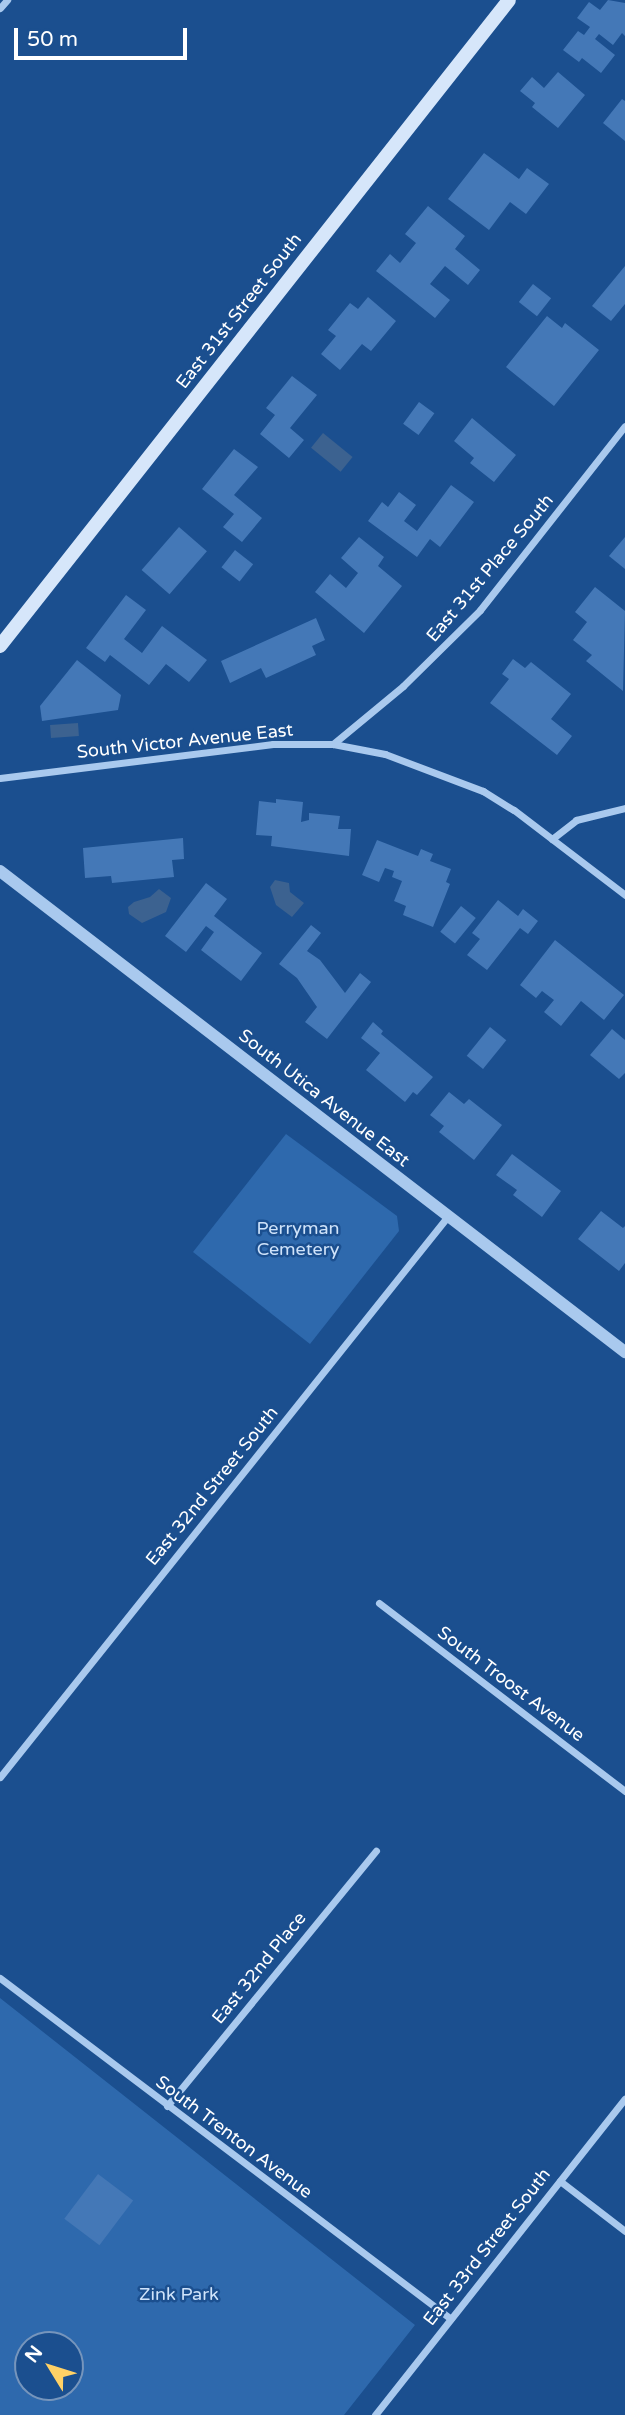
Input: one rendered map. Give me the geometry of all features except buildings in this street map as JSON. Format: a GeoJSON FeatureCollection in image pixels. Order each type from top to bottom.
{"type":"FeatureCollection","features":[{"type":"Feature","properties":{"kind":"main road","name":"East 31st Street South"},"geometry":{"type":"LineString","coordinates":[[0,646],[509,0]]}},
{"type":"Feature","properties":{"kind":"street"},"geometry":{"type":"LineString","coordinates":[[0,8],[7,0]]}},
{"type":"Feature","properties":{"kind":"street","name":"East 31st Place South"},"geometry":{"type":"LineString","coordinates":[[333,744],[403,686],[480,610],[625,426]]}},
{"type":"Feature","properties":{"kind":"street","name":"South Victor Avenue East"},"geometry":{"type":"LineString","coordinates":[[0,778],[268,745],[333,744],[385,754],[454,778],[514,810],[625,895]]}},
{"type":"Feature","properties":{"kind":"street"},"geometry":{"type":"LineString","coordinates":[[552,839],[576,820],[625,808]]}},
{"type":"Feature","properties":{"kind":"street","name":"South Utica Avenue East"},"geometry":{"type":"LineString","coordinates":[[0,871],[625,1352]]}},
{"type":"Feature","properties":{"kind":"street","name":"East 32nd Street South"},"geometry":{"type":"LineString","coordinates":[[0,1777],[448,1216]]}},
{"type":"Feature","properties":{"kind":"street","name":"South Troost Avenue"},"geometry":{"type":"LineString","coordinates":[[379,1603],[625,1791]]}},
{"type":"Feature","properties":{"kind":"street","name":"East 32nd Place"},"geometry":{"type":"LineString","coordinates":[[167,2106],[376,1851]]}},
{"type":"Feature","properties":{"kind":"street","name":"South Trenton Avenue"},"geometry":{"type":"LineString","coordinates":[[0,1978],[451,2319]]}},
{"type":"Feature","properties":{"kind":"street","name":"East 33rd Street South"},"geometry":{"type":"LineString","coordinates":[[375,2415],[625,2099]]}},
{"type":"Feature","properties":{"kind":"street"},"geometry":{"type":"LineString","coordinates":[[559,2180],[625,2231]]}},
{"type":"Feature","properties":{"kind":"green space","name":"Perryman Cemetery"},"geometry":{"type":"Polygon","coordinates":[[[286,1134],[397,1216],[399,1231],[310,1344],[193,1252],[286,1134]]]}},
{"type":"Feature","properties":{"kind":"green space","name":"Zink Park"},"geometry":{"type":"Polygon","coordinates":[[[0,1998],[415,2325],[344,2415],[0,2415],[0,1998]]]}},
{"type":"Feature","properties":{"kind":"shaded area"},"geometry":{"type":"Polygon","coordinates":[[[323,433],[353,457],[341,472],[311,448],[323,433]]]}},
{"type":"Feature","properties":{"kind":"shaded area"},"geometry":{"type":"Polygon","coordinates":[[[78,723],[79,736],[51,738],[50,725],[78,723]]]}},
{"type":"Feature","properties":{"kind":"shaded area"},"geometry":{"type":"Polygon","coordinates":[[[275,880],[289,883],[290,892],[304,903],[292,917],[276,905],[270,887],[275,880]]]}},
{"type":"Feature","properties":{"kind":"shaded area"},"geometry":{"type":"Polygon","coordinates":[[[159,889],[171,898],[166,912],[142,923],[129,914],[128,907],[134,902],[150,897],[159,889]]]}}]}
